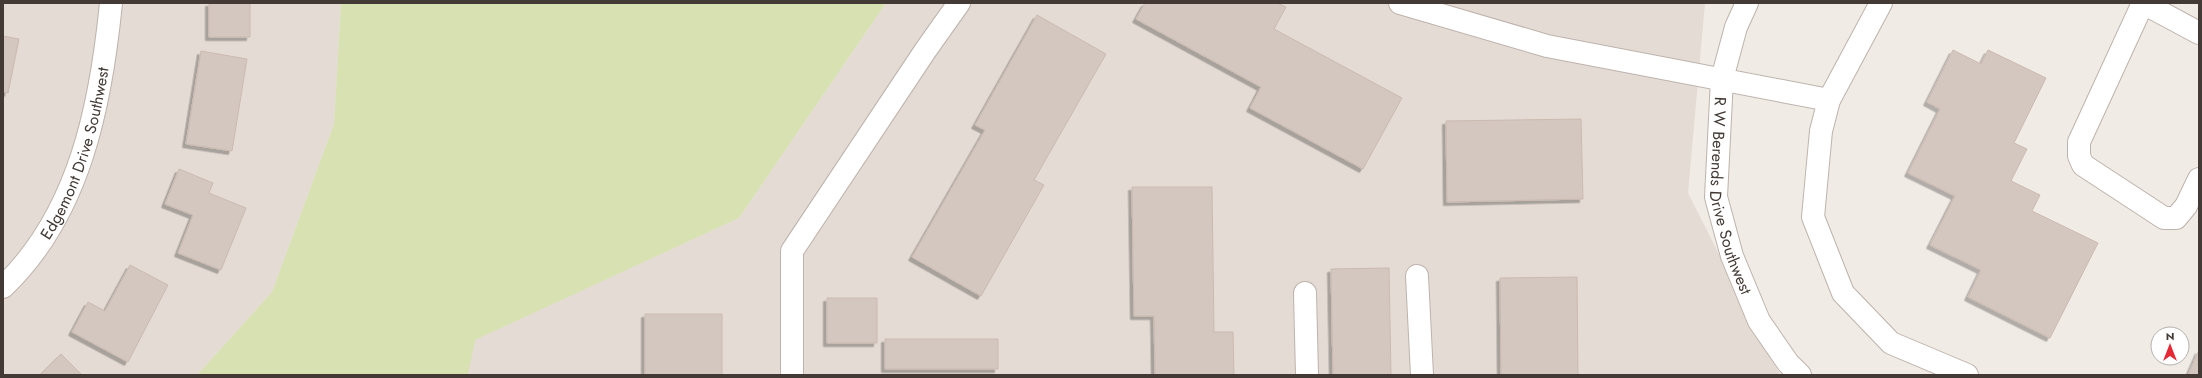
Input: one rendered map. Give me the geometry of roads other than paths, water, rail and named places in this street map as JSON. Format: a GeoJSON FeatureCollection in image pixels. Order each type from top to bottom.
{"type":"FeatureCollection","features":[{"type":"Feature","properties":{"kind":"street","name":"Edgemont Drive Southwest"},"geometry":{"type":"LineString","coordinates":[[3,286],[46,238],[76,176],[94,113],[107,44],[111,3]]}},
{"type":"Feature","properties":{"kind":"street"},"geometry":{"type":"LineString","coordinates":[[792,375],[792,251],[921,57],[959,3]]}},
{"type":"Feature","properties":{"kind":"street"},"geometry":{"type":"LineString","coordinates":[[1400,3],[1547,46],[1829,100]]}},
{"type":"Feature","properties":{"kind":"street","name":"R W Berends Drive Southwest"},"geometry":{"type":"LineString","coordinates":[[1747,3],[1736,27],[1722,79],[1716,197],[1732,256],[1759,321],[1787,371]]}},
{"type":"Feature","properties":{"kind":"street"},"geometry":{"type":"LineString","coordinates":[[1881,3],[1829,100],[1821,131],[1813,217],[1842,293],[1891,343],[1967,375]]}},
{"type":"Feature","properties":{"kind":"street"},"geometry":{"type":"LineString","coordinates":[[2199,33],[2143,3],[2079,142],[2079,156],[2083,166],[2164,218],[2176,218],[2186,206],[2199,179]]}},
{"type":"Feature","properties":{"kind":"street"},"geometry":{"type":"LineString","coordinates":[[1417,276],[1422,375]]}},
{"type":"Feature","properties":{"kind":"street"},"geometry":{"type":"LineString","coordinates":[[1305,293],[1307,375]]}}]}
